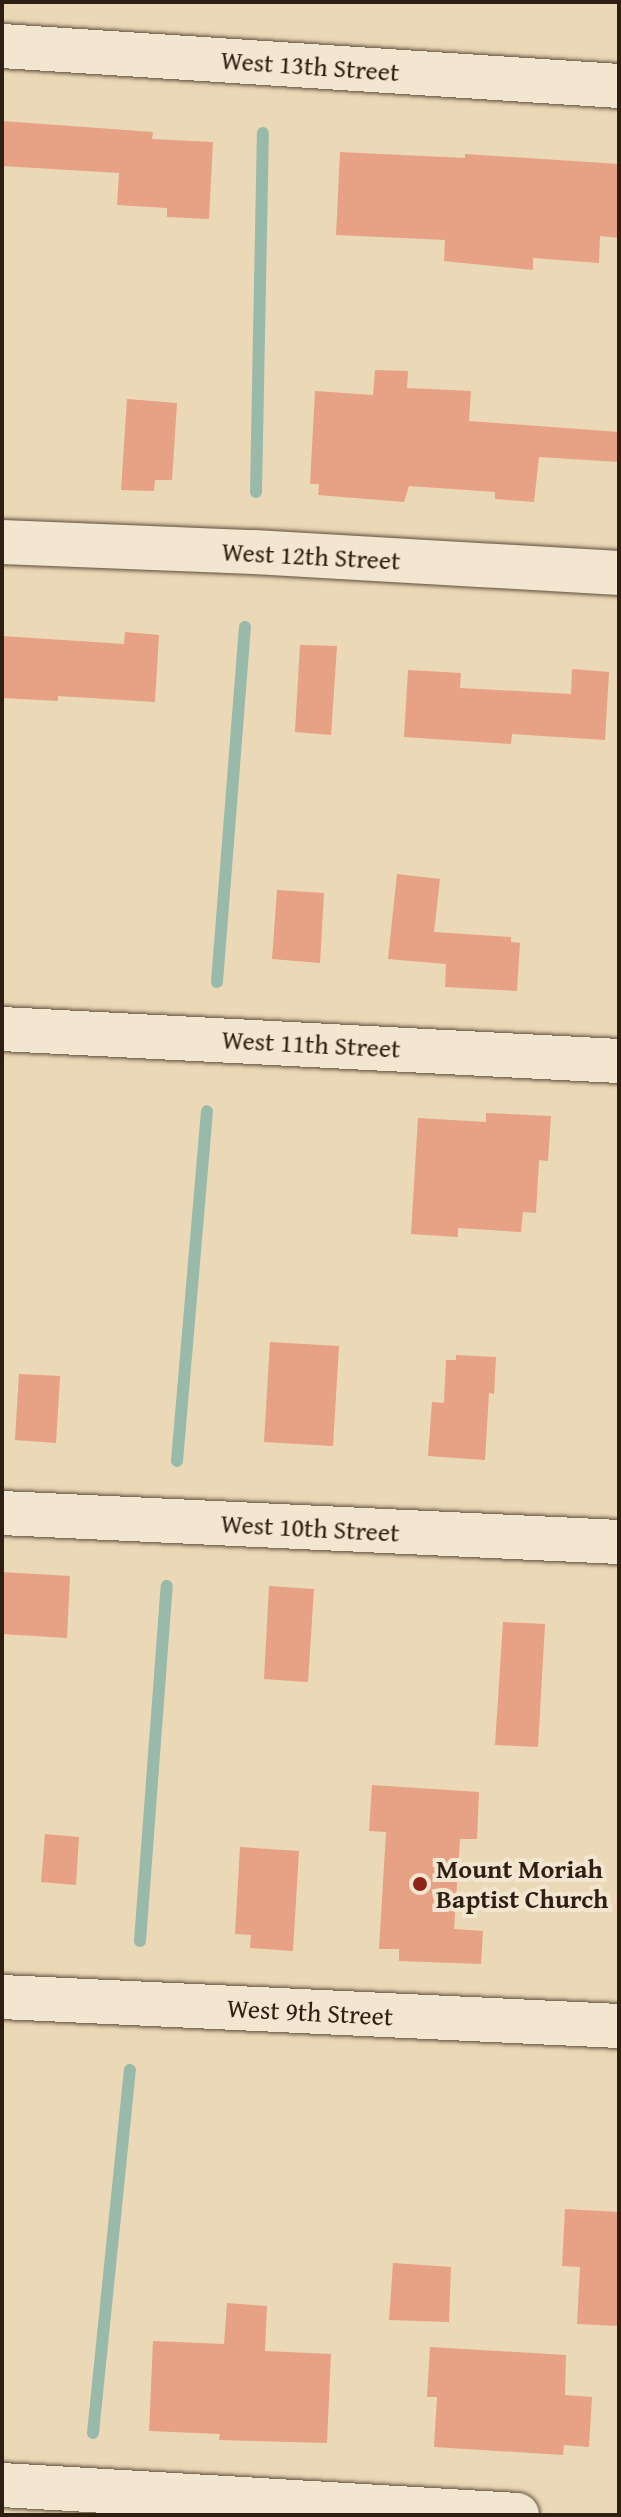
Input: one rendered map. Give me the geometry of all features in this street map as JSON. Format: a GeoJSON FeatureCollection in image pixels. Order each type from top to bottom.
{"type":"FeatureCollection","features":[{"type":"Feature","properties":{"kind":"street","name":"West 13th Street"},"geometry":{"type":"LineString","coordinates":[[2,46],[619,86]]}},
{"type":"Feature","properties":{"kind":"street","name":"West 12th Street"},"geometry":{"type":"LineString","coordinates":[[2,542],[254,552],[619,573]]}},
{"type":"Feature","properties":{"kind":"street","name":"West 11th Street"},"geometry":{"type":"LineString","coordinates":[[2,1029],[619,1061]]}},
{"type":"Feature","properties":{"kind":"street","name":"West 10th Street"},"geometry":{"type":"LineString","coordinates":[[2,1513],[619,1542]]}},
{"type":"Feature","properties":{"kind":"street","name":"West 9th Street"},"geometry":{"type":"LineString","coordinates":[[2,1997],[619,2026]]}},
{"type":"Feature","properties":{"kind":"street"},"geometry":{"type":"LineString","coordinates":[[2,2485],[101,2503],[517,2515]]}},
{"type":"Feature","properties":{"kind":"building"},"geometry":{"type":"Polygon","coordinates":[[[2,121],[153,132],[152,139],[213,142],[209,219],[167,217],[167,208],[117,205],[119,173],[2,166],[2,121]]]}},
{"type":"Feature","properties":{"kind":"building"},"geometry":{"type":"Polygon","coordinates":[[[340,152],[465,158],[465,154],[619,164],[619,238],[600,236],[599,263],[533,258],[533,270],[444,261],[445,240],[336,235],[340,152]]]}},
{"type":"Feature","properties":{"kind":"building"},"geometry":{"type":"Polygon","coordinates":[[[375,370],[408,371],[407,388],[471,391],[469,421],[619,432],[619,462],[539,457],[534,502],[495,499],[495,492],[409,486],[404,502],[318,495],[319,484],[310,484],[315,391],[373,395],[375,370]]]}},
{"type":"Feature","properties":{"kind":"building"},"geometry":{"type":"Polygon","coordinates":[[[127,399],[177,403],[172,480],[155,480],[154,491],[121,490],[127,399]]]}},
{"type":"Feature","properties":{"kind":"building"},"geometry":{"type":"Polygon","coordinates":[[[125,632],[159,635],[155,702],[58,696],[58,701],[2,698],[2,636],[124,644],[125,632]]]}},
{"type":"Feature","properties":{"kind":"building"},"geometry":{"type":"Polygon","coordinates":[[[300,645],[337,646],[331,735],[295,732],[300,645]]]}},
{"type":"Feature","properties":{"kind":"building"},"geometry":{"type":"Polygon","coordinates":[[[572,669],[609,672],[605,740],[512,734],[511,744],[404,737],[408,670],[461,673],[460,688],[571,694],[572,669]]]}},
{"type":"Feature","properties":{"kind":"building"},"geometry":{"type":"Polygon","coordinates":[[[397,874],[440,879],[434,932],[511,937],[511,942],[520,943],[517,991],[445,987],[446,964],[388,959],[397,874]]]}},
{"type":"Feature","properties":{"kind":"building"},"geometry":{"type":"Polygon","coordinates":[[[277,890],[324,893],[320,963],[272,959],[277,890]]]}},
{"type":"Feature","properties":{"kind":"building"},"geometry":{"type":"Polygon","coordinates":[[[486,1113],[551,1116],[548,1161],[539,1160],[536,1213],[523,1212],[521,1232],[458,1228],[458,1237],[411,1234],[418,1118],[486,1122],[486,1113]]]}},
{"type":"Feature","properties":{"kind":"building"},"geometry":{"type":"Polygon","coordinates":[[[270,1342],[339,1346],[333,1446],[264,1442],[270,1342]]]}},
{"type":"Feature","properties":{"kind":"building"},"geometry":{"type":"Polygon","coordinates":[[[456,1355],[496,1357],[494,1394],[489,1393],[485,1460],[428,1456],[432,1402],[444,1403],[446,1360],[456,1360],[456,1355]]]}},
{"type":"Feature","properties":{"kind":"building"},"geometry":{"type":"Polygon","coordinates":[[[19,1374],[60,1376],[56,1443],[15,1440],[19,1374]]]}},
{"type":"Feature","properties":{"kind":"building"},"geometry":{"type":"Polygon","coordinates":[[[2,1572],[70,1576],[67,1638],[2,1634],[2,1572]]]}},
{"type":"Feature","properties":{"kind":"building"},"geometry":{"type":"Polygon","coordinates":[[[269,1586],[314,1589],[308,1682],[264,1679],[269,1586]]]}},
{"type":"Feature","properties":{"kind":"building"},"geometry":{"type":"Polygon","coordinates":[[[503,1622],[545,1624],[538,1747],[495,1745],[503,1622]]]}},
{"type":"Feature","properties":{"kind":"building","name":"Mount Moriah Baptist Church"},"geometry":{"type":"Polygon","coordinates":[[[372,1785],[479,1792],[477,1839],[460,1839],[454,1929],[483,1931],[481,1964],[399,1961],[399,1949],[379,1949],[386,1832],[369,1831],[372,1785]]]}},
{"type":"Feature","properties":{"kind":"building"},"geometry":{"type":"Polygon","coordinates":[[[45,1834],[79,1837],[76,1885],[41,1882],[45,1834]]]}},
{"type":"Feature","properties":{"kind":"building"},"geometry":{"type":"Polygon","coordinates":[[[240,1847],[299,1851],[293,1951],[250,1948],[251,1935],[235,1934],[240,1847]]]}},
{"type":"Feature","properties":{"kind":"building"},"geometry":{"type":"Polygon","coordinates":[[[565,2209],[619,2212],[619,2326],[577,2324],[580,2267],[562,2266],[565,2209]]]}},
{"type":"Feature","properties":{"kind":"building"},"geometry":{"type":"Polygon","coordinates":[[[393,2263],[451,2267],[449,2322],[389,2320],[393,2263]]]}},
{"type":"Feature","properties":{"kind":"building"},"geometry":{"type":"Polygon","coordinates":[[[227,2303],[267,2306],[265,2351],[331,2354],[327,2443],[219,2440],[220,2434],[149,2431],[153,2341],[224,2344],[227,2303]]]}},
{"type":"Feature","properties":{"kind":"building"},"geometry":{"type":"Polygon","coordinates":[[[430,2347],[566,2355],[565,2395],[592,2397],[589,2447],[564,2445],[563,2455],[434,2447],[437,2397],[427,2397],[430,2347]]]}},
{"type":"Feature","properties":{"kind":"waterway"},"geometry":{"type":"LineString","coordinates":[[256,492],[263,133]]}},
{"type":"Feature","properties":{"kind":"waterway"},"geometry":{"type":"LineString","coordinates":[[217,982],[245,627]]}},
{"type":"Feature","properties":{"kind":"waterway"},"geometry":{"type":"LineString","coordinates":[[177,1461],[207,1111]]}},
{"type":"Feature","properties":{"kind":"waterway"},"geometry":{"type":"LineString","coordinates":[[140,1941],[167,1586]]}},
{"type":"Feature","properties":{"kind":"waterway"},"geometry":{"type":"LineString","coordinates":[[93,2433],[130,2070]]}},
{"type":"Feature","properties":{"kind":"place","name":"Mount Moriah Baptist Church"},"geometry":{"type":"Point","coordinates":[420,1884]}}]}
